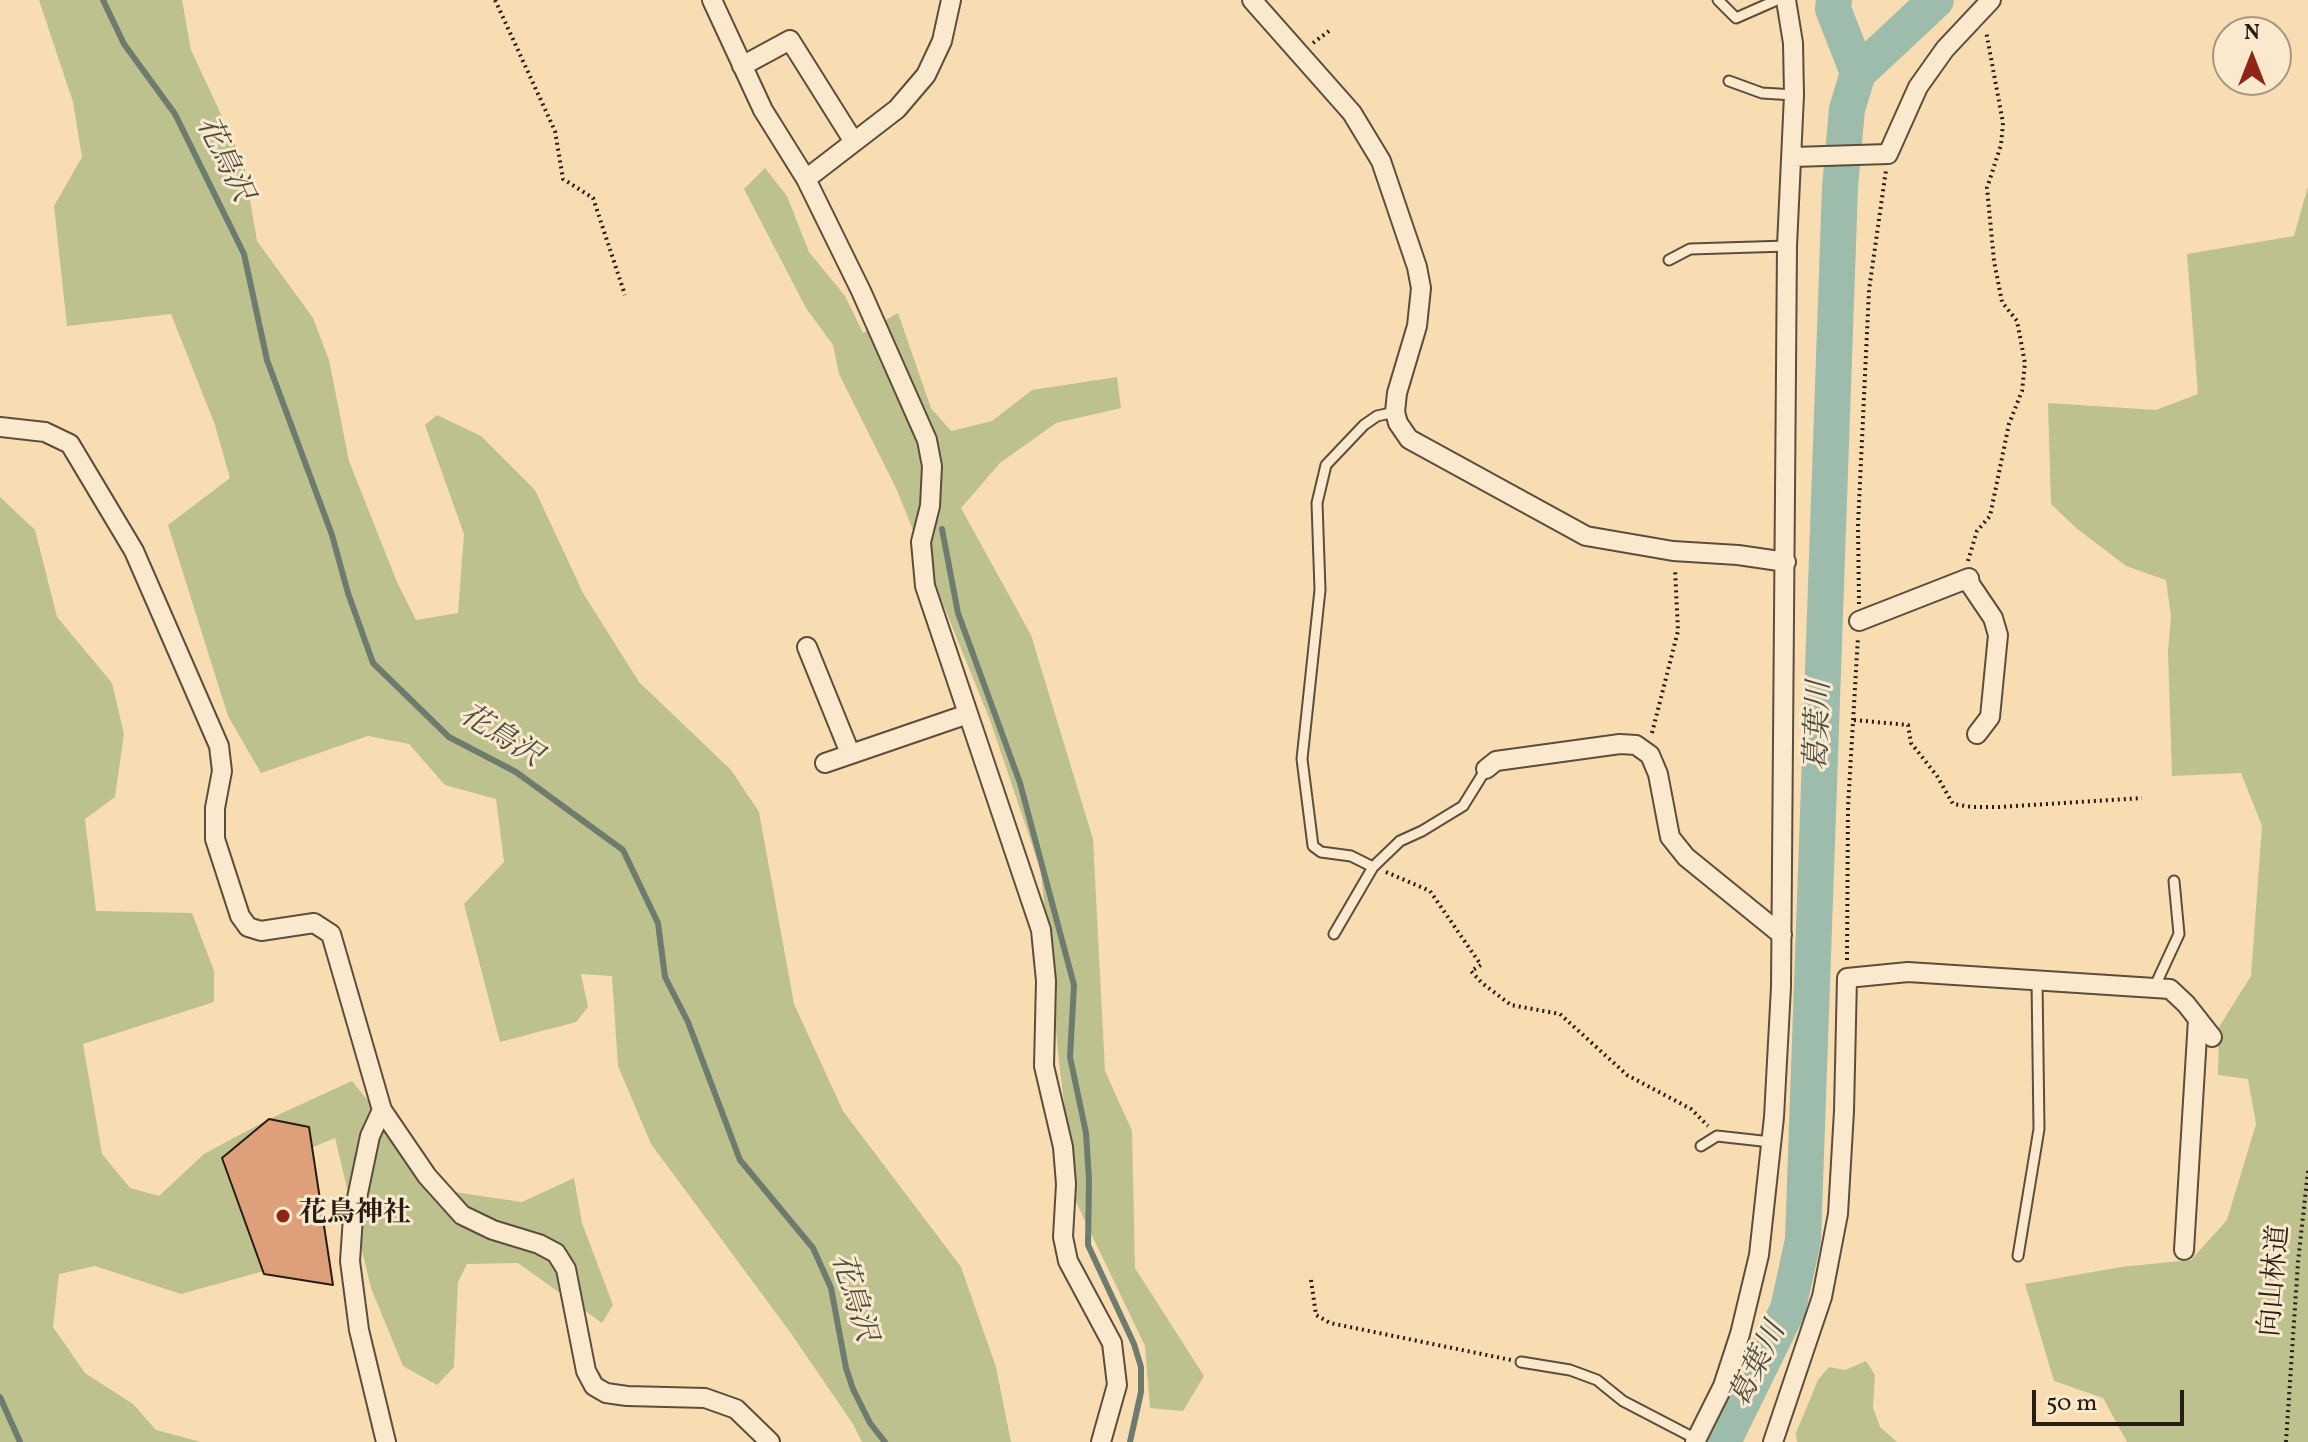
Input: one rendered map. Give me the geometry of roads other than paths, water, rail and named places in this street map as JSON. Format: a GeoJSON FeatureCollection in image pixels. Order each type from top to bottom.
{"type":"FeatureCollection","features":[{"type":"Feature","properties":{"kind":"street"},"geometry":{"type":"LineString","coordinates":[[712,0],[763,110],[806,179],[861,291],[927,440],[932,466],[930,506],[921,542],[925,586],[1041,930],[1046,981],[1044,1066],[1063,1147],[1066,1184],[1063,1237],[1068,1261],[1112,1343],[1114,1357],[1117,1385],[1101,1442]]}},
{"type":"Feature","properties":{"kind":"street"},"geometry":{"type":"LineString","coordinates":[[806,179],[897,109],[926,75],[942,41],[951,0]]}},
{"type":"Feature","properties":{"kind":"street"},"geometry":{"type":"LineString","coordinates":[[1252,0],[1352,113],[1381,161],[1417,267],[1421,288],[1417,326],[1397,393],[1395,412],[1398,423],[1409,439],[1586,536],[1673,551],[1786,562]]}},
{"type":"Feature","properties":{"kind":"street"},"geometry":{"type":"LineString","coordinates":[[1696,1440],[1723,1386],[1740,1334],[1759,1255],[1771,1142],[1781,987],[1787,246],[1798,156],[1793,43],[1786,0]]}},
{"type":"Feature","properties":{"kind":"street"},"geometry":{"type":"LineString","coordinates":[[1798,156],[1884,155],[1918,87],[1945,49],[1986,5]]}},
{"type":"Feature","properties":{"kind":"street"},"geometry":{"type":"LineString","coordinates":[[742,66],[790,40],[854,142]]}},
{"type":"Feature","properties":{"kind":"street"},"geometry":{"type":"LineString","coordinates":[[0,427],[45,432],[70,444],[134,551],[219,746],[222,771],[215,808],[215,839],[240,916],[248,927],[261,931],[314,923],[331,934],[382,1110],[427,1176],[462,1215],[556,1253],[566,1269],[586,1371],[594,1386],[606,1393],[627,1396],[705,1398],[736,1409],[770,1442]]}},
{"type":"Feature","properties":{"kind":"street"},"geometry":{"type":"LineString","coordinates":[[1859,621],[1969,578],[1993,618],[1998,635],[1990,717],[1977,734]]}},
{"type":"Feature","properties":{"kind":"street"},"geometry":{"type":"LineString","coordinates":[[807,647],[850,753]]}},
{"type":"Feature","properties":{"kind":"street"},"geometry":{"type":"LineString","coordinates":[[825,763],[968,714]]}},
{"type":"Feature","properties":{"kind":"street"},"geometry":{"type":"LineString","coordinates":[[1486,769],[1496,761],[1620,744],[1636,745],[1647,753],[1658,774],[1670,837],[1686,857],[1782,935]]}},
{"type":"Feature","properties":{"kind":"street"},"geometry":{"type":"LineString","coordinates":[[1773,1442],[1822,1297],[1838,1214],[1847,978],[1908,972],[2170,989],[2212,1037]]}},
{"type":"Feature","properties":{"kind":"street"},"geometry":{"type":"LineString","coordinates":[[2184,1250],[2198,1019]]}},
{"type":"Feature","properties":{"kind":"street"},"geometry":{"type":"LineString","coordinates":[[382,1110],[367,1149],[353,1217],[350,1261],[359,1330],[386,1442]]}},
{"type":"Feature","properties":{"kind":"lane"},"geometry":{"type":"LineString","coordinates":[[1718,0],[1736,18],[1777,0]]}},
{"type":"Feature","properties":{"kind":"lane"},"geometry":{"type":"LineString","coordinates":[[1729,81],[1762,93],[1794,95]]}},
{"type":"Feature","properties":{"kind":"lane"},"geometry":{"type":"LineString","coordinates":[[1669,260],[1690,249],[1787,246]]}},
{"type":"Feature","properties":{"kind":"lane"},"geometry":{"type":"LineString","coordinates":[[1373,867],[1351,856],[1321,852],[1313,846],[1302,759],[1320,590],[1317,503],[1326,465],[1364,425],[1377,416],[1395,412]]}},
{"type":"Feature","properties":{"kind":"lane"},"geometry":{"type":"LineString","coordinates":[[1334,934],[1373,867],[1400,841],[1463,806],[1486,769]]}},
{"type":"Feature","properties":{"kind":"lane"},"geometry":{"type":"LineString","coordinates":[[2154,988],[2179,934],[2174,881]]}},
{"type":"Feature","properties":{"kind":"lane"},"geometry":{"type":"LineString","coordinates":[[2018,1256],[2039,1129],[2037,980]]}},
{"type":"Feature","properties":{"kind":"lane"},"geometry":{"type":"LineString","coordinates":[[1701,1146],[1717,1136],[1771,1142]]}},
{"type":"Feature","properties":{"kind":"lane"},"geometry":{"type":"LineString","coordinates":[[1521,1362],[1570,1370],[1597,1380],[1623,1401],[1696,1440]]}},
{"type":"Feature","properties":{"kind":"waterway","name":"花鳥沢"},"geometry":{"type":"LineString","coordinates":[[103,0],[124,44],[175,114],[244,254],[267,360],[332,535],[348,593],[373,663],[449,737],[516,772],[623,850],[658,923],[665,977],[688,1022],[740,1160],[813,1248],[831,1288],[853,1389],[870,1423],[885,1442]]}},
{"type":"Feature","properties":{"kind":"waterway","name":"葛葉川"},"geometry":{"type":"LineString","coordinates":[[1723,1442],[1788,1309],[1803,1240],[1840,187],[1847,109],[1858,73],[1833,9],[1834,0]]}},
{"type":"Feature","properties":{"kind":"waterway"},"geometry":{"type":"LineString","coordinates":[[1858,73],[1936,0]]}},
{"type":"Feature","properties":{"kind":"waterway"},"geometry":{"type":"LineString","coordinates":[[942,529],[958,613],[1020,783],[1074,985],[1070,1057],[1086,1133],[1088,1245],[1134,1344],[1141,1367],[1141,1392],[1130,1442]]}},
{"type":"Feature","properties":{"kind":"waterway"},"geometry":{"type":"LineString","coordinates":[[0,1397],[20,1442]]}},
{"type":"Feature","properties":{"kind":"place","name":"花鳥神社"},"geometry":{"type":"Point","coordinates":[283,1216]}}]}
